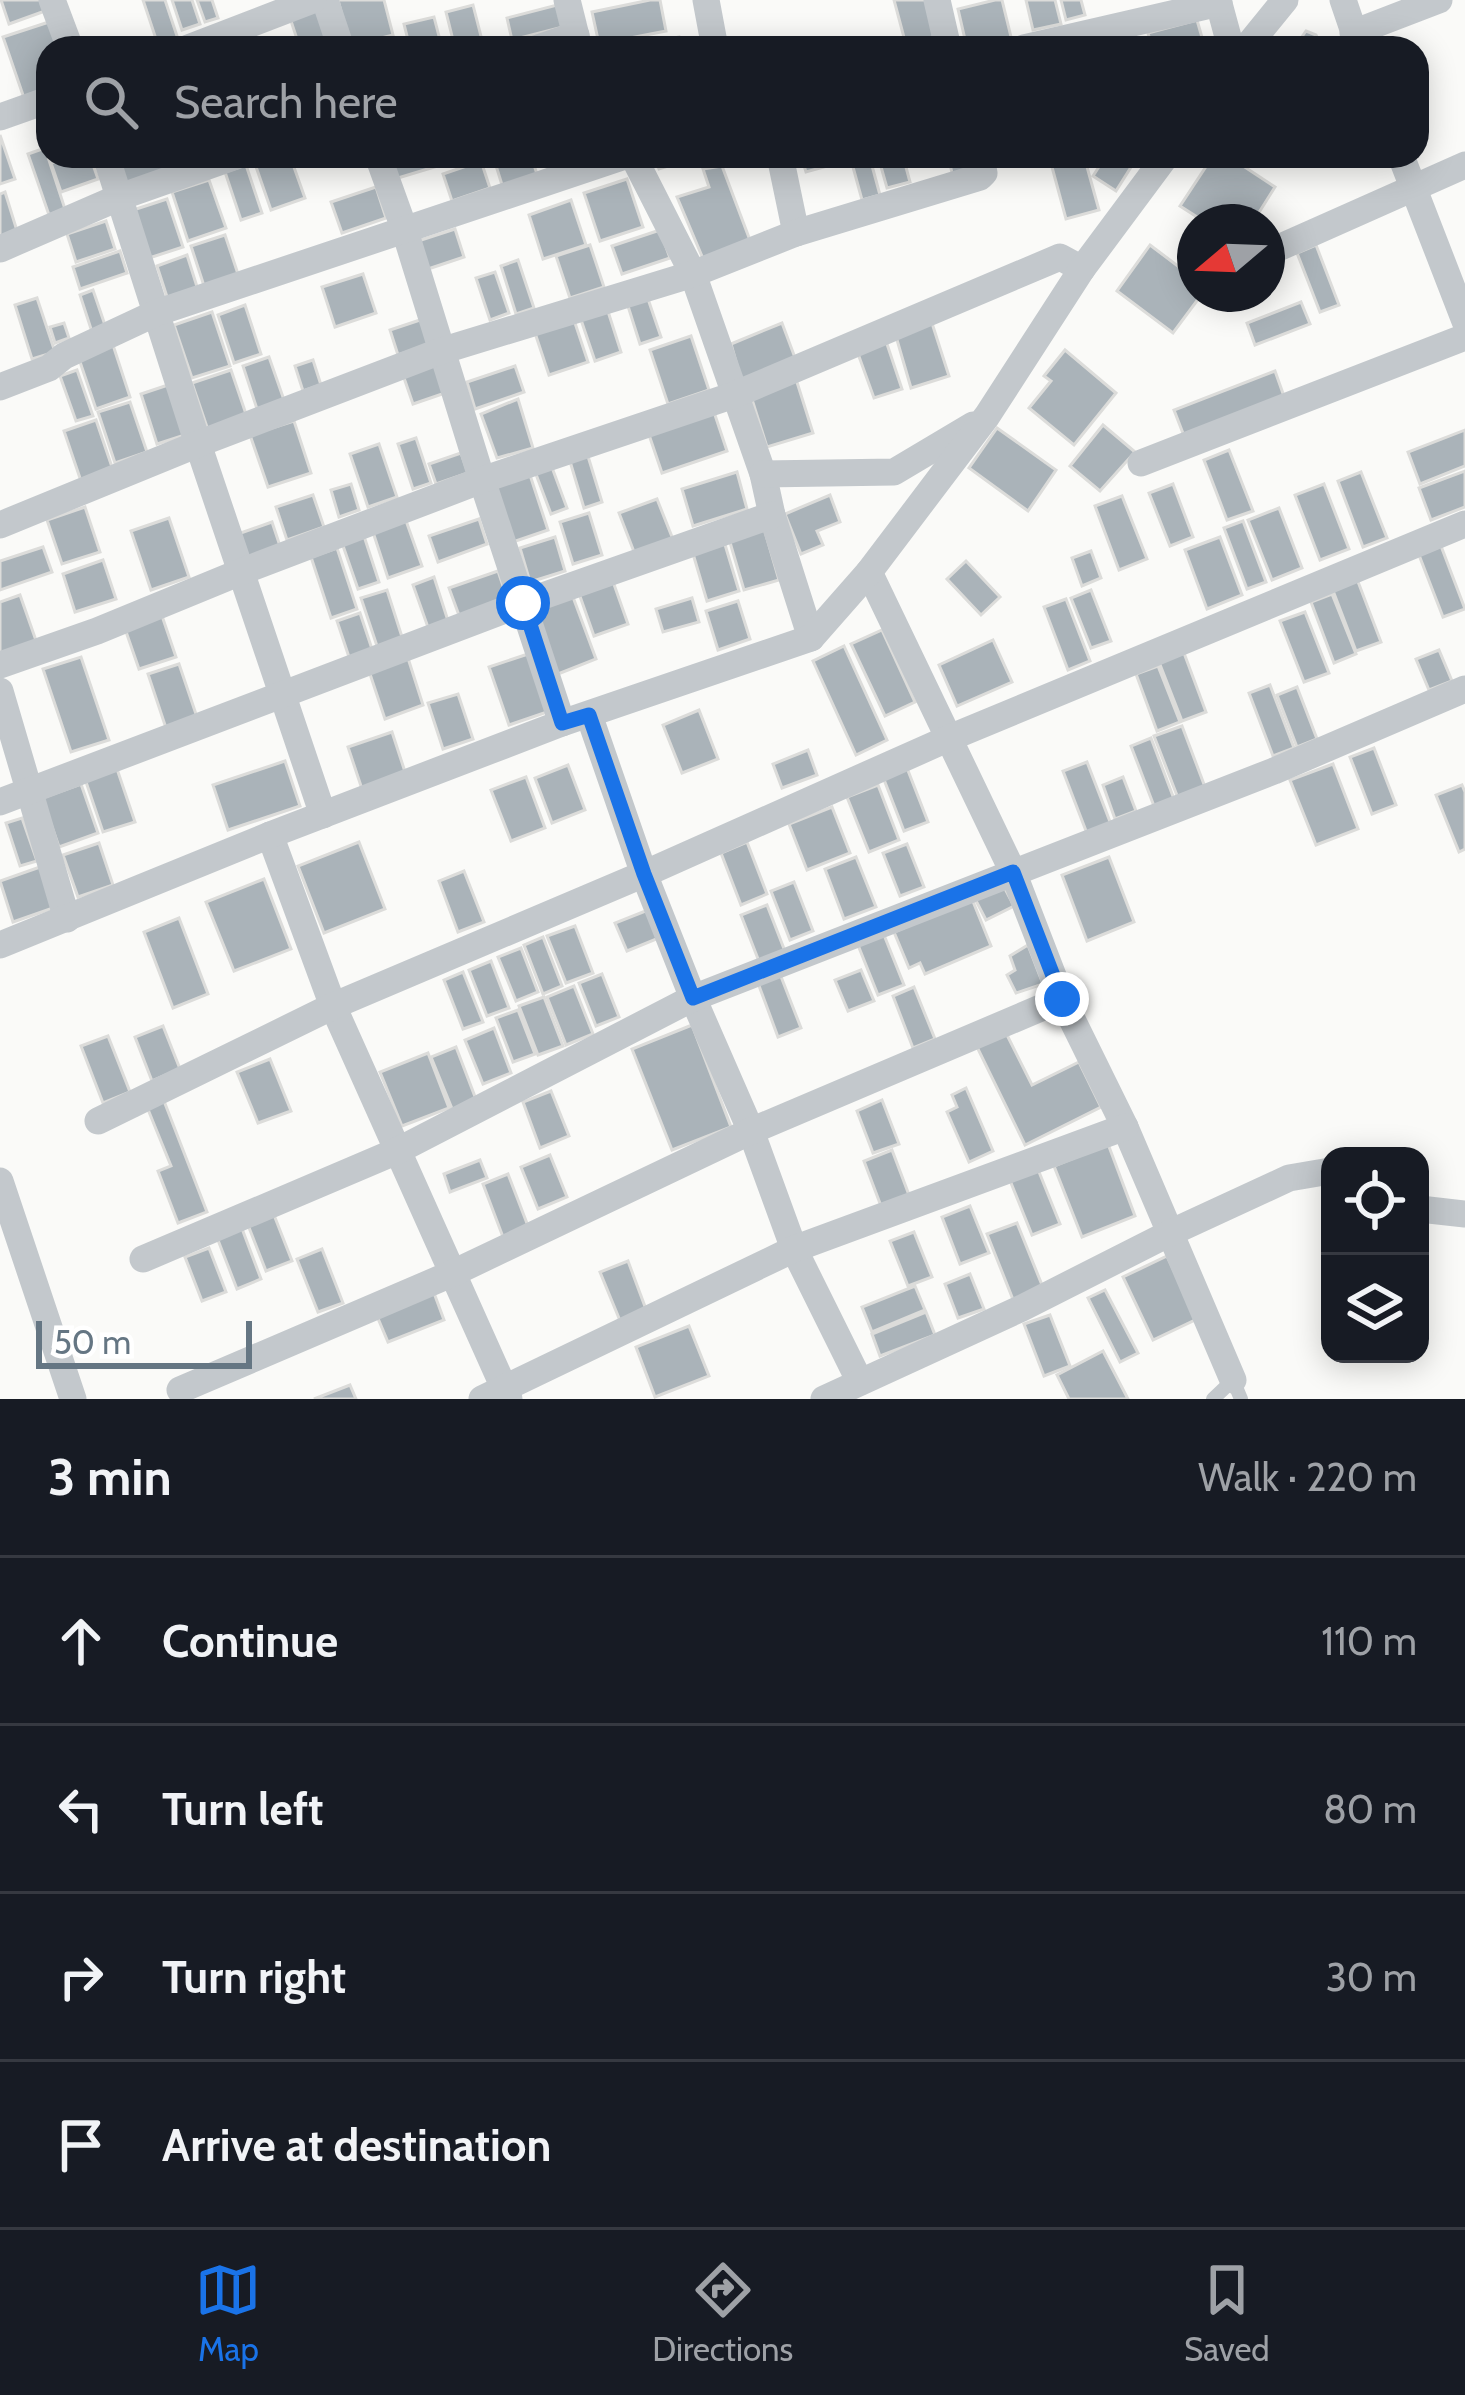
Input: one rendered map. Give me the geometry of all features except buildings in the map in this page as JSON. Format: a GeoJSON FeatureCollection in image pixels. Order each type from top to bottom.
{"type":"FeatureCollection","features":[{"type":"Feature","properties":{"kind":"street"},"geometry":{"type":"LineString","coordinates":[[52,0],[66,36]]}},
{"type":"Feature","properties":{"kind":"street"},"geometry":{"type":"LineString","coordinates":[[219,36],[313,0]]}},
{"type":"Feature","properties":{"kind":"street"},"geometry":{"type":"LineString","coordinates":[[325,0],[337,36]]}},
{"type":"Feature","properties":{"kind":"street"},"geometry":{"type":"LineString","coordinates":[[567,0],[576,36]]}},
{"type":"Feature","properties":{"kind":"street"},"geometry":{"type":"LineString","coordinates":[[706,0],[713,36]]}},
{"type":"Feature","properties":{"kind":"street"},"geometry":{"type":"LineString","coordinates":[[938,0],[946,36]]}},
{"type":"Feature","properties":{"kind":"street"},"geometry":{"type":"LineString","coordinates":[[1256,36],[1286,0]]}},
{"type":"Feature","properties":{"kind":"street"},"geometry":{"type":"LineString","coordinates":[[1342,0],[1355,36]]}},
{"type":"Feature","properties":{"kind":"street"},"geometry":{"type":"LineString","coordinates":[[1364,36],[1439,0]]}},
{"type":"Feature","properties":{"kind":"street"},"geometry":{"type":"LineString","coordinates":[[1075,36],[1218,2],[1228,36]]}},
{"type":"Feature","properties":{"kind":"street"},"geometry":{"type":"LineString","coordinates":[[0,117],[36,104]]}},
{"type":"Feature","properties":{"kind":"street"},"geometry":{"type":"LineString","coordinates":[[1285,245],[1465,165]]}},
{"type":"Feature","properties":{"kind":"street"},"geometry":{"type":"LineString","coordinates":[[110,168],[323,815]]}},
{"type":"Feature","properties":{"kind":"street"},"geometry":{"type":"LineString","coordinates":[[0,249],[120,197],[202,168]]}},
{"type":"Feature","properties":{"kind":"street"},"geometry":{"type":"LineString","coordinates":[[382,168],[523,603],[644,874],[751,1131],[794,1249],[864,1391]]}},
{"type":"Feature","properties":{"kind":"street"},"geometry":{"type":"LineString","coordinates":[[0,388],[156,313],[592,168]]}},
{"type":"Feature","properties":{"kind":"street"},"geometry":{"type":"LineString","coordinates":[[636,168],[693,274],[763,474],[812,638]]}},
{"type":"Feature","properties":{"kind":"street"},"geometry":{"type":"LineString","coordinates":[[783,168],[796,232]]}},
{"type":"Feature","properties":{"kind":"street"},"geometry":{"type":"LineString","coordinates":[[0,525],[441,350],[693,274],[796,232],[980,177],[983,168]]}},
{"type":"Feature","properties":{"kind":"street"},"geometry":{"type":"LineString","coordinates":[[0,945],[270,835],[576,719],[812,638],[869,572],[987,416],[1082,269],[1157,168]]}},
{"type":"Feature","properties":{"kind":"street"},"geometry":{"type":"LineString","coordinates":[[1406,168],[1465,321]]}},
{"type":"Feature","properties":{"kind":"street"},"geometry":{"type":"LineString","coordinates":[[0,665],[482,480],[734,395],[1060,257],[1082,269]]}},
{"type":"Feature","properties":{"kind":"street"},"geometry":{"type":"LineString","coordinates":[[1142,463],[1465,337]]}},
{"type":"Feature","properties":{"kind":"street"},"geometry":{"type":"LineString","coordinates":[[763,474],[894,472],[987,416]]}},
{"type":"Feature","properties":{"kind":"street"},"geometry":{"type":"LineString","coordinates":[[0,802],[523,603],[772,515]]}},
{"type":"Feature","properties":{"kind":"street"},"geometry":{"type":"LineString","coordinates":[[98,1121],[333,1006],[947,739],[1465,524]]}},
{"type":"Feature","properties":{"kind":"street"},"geometry":{"type":"LineString","coordinates":[[869,572],[1013,872],[1062,999],[1125,1127],[1229,1393]]}},
{"type":"Feature","properties":{"kind":"street"},"geometry":{"type":"LineString","coordinates":[[143,1259],[398,1150],[693,998],[1274,771],[1465,689]]}},
{"type":"Feature","properties":{"kind":"street"},"geometry":{"type":"LineString","coordinates":[[0,691],[67,919]]}},
{"type":"Feature","properties":{"kind":"street"},"geometry":{"type":"LineString","coordinates":[[270,835],[333,1006],[452,1274],[498,1396],[794,1249],[1125,1127]]}},
{"type":"Feature","properties":{"kind":"street"},"geometry":{"type":"LineString","coordinates":[[180,1390],[452,1274],[751,1131],[1062,999]]}},
{"type":"Feature","properties":{"kind":"street"},"geometry":{"type":"LineString","coordinates":[[824,1399],[864,1391],[1170,1233],[1289,1178],[1321,1173]]}},
{"type":"Feature","properties":{"kind":"street"},"geometry":{"type":"LineString","coordinates":[[0,1180],[73,1399]]}},
{"type":"Feature","properties":{"kind":"street"},"geometry":{"type":"LineString","coordinates":[[1429,1210],[1465,1214]]}},
{"type":"Feature","properties":{"kind":"route"},"geometry":{"type":"LineString","coordinates":[[523,603],[562,723],[589,715],[693,998],[1013,872],[1062,999]]}}]}
